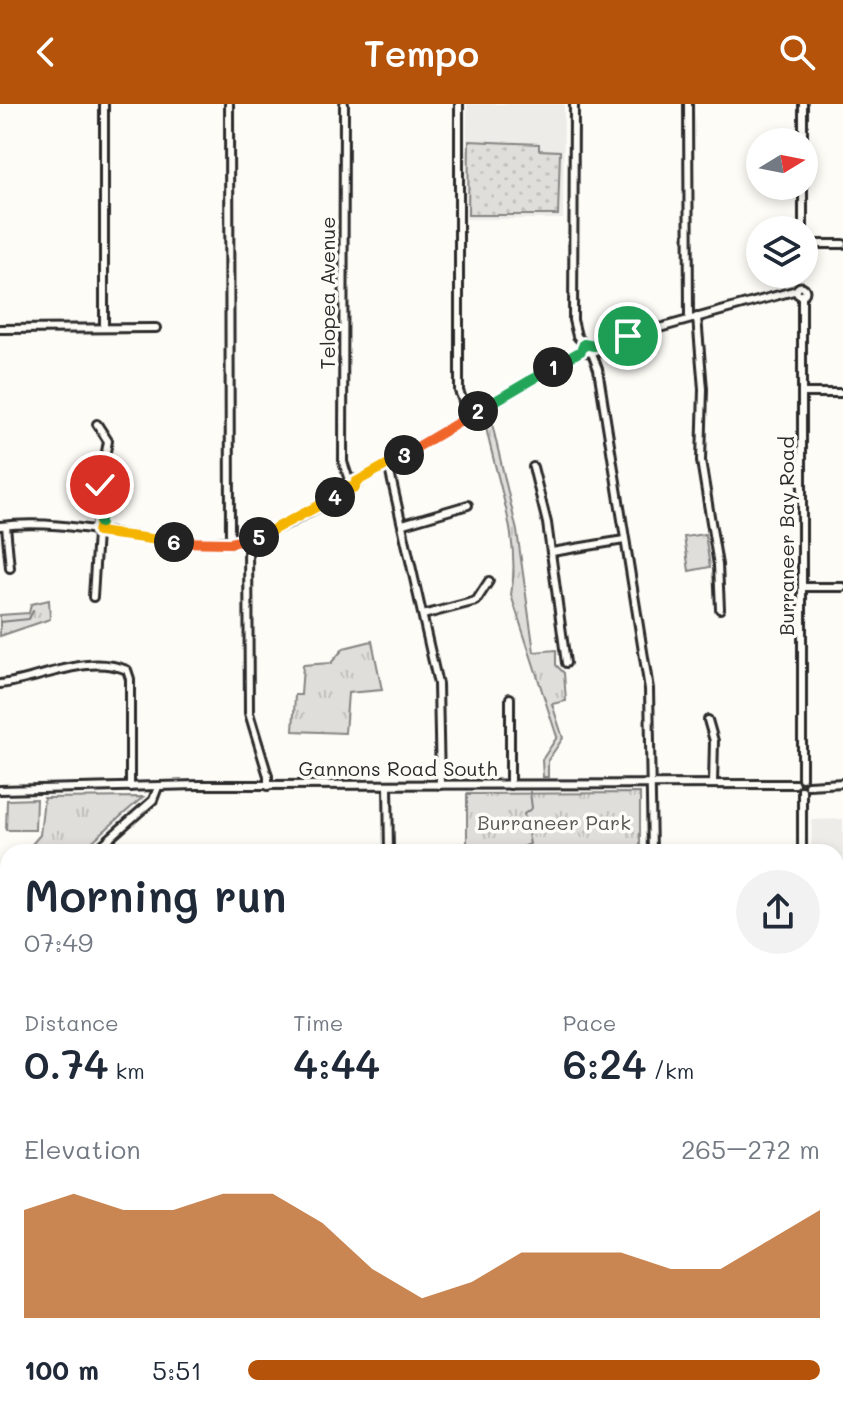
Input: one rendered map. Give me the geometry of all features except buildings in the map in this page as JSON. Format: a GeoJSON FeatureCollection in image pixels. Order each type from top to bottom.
{"type":"FeatureCollection","features":[{"type":"Feature","properties":{"kind":"street"},"geometry":{"type":"LineString","coordinates":[[104,104],[104,328]]}},
{"type":"Feature","properties":{"kind":"street"},"geometry":{"type":"LineString","coordinates":[[229,104],[230,543]]}},
{"type":"Feature","properties":{"kind":"street","name":"Telopea Avenue"},"geometry":{"type":"LineString","coordinates":[[344,104],[343,462],[351,483]]}},
{"type":"Feature","properties":{"kind":"street"},"geometry":{"type":"LineString","coordinates":[[459,104],[459,391],[469,416]]}},
{"type":"Feature","properties":{"kind":"street"},"geometry":{"type":"LineString","coordinates":[[574,104],[573,320],[582,348]]}},
{"type":"Feature","properties":{"kind":"street"},"geometry":{"type":"LineString","coordinates":[[688,104],[693,318],[703,389],[701,461],[718,565],[720,609]]}},
{"type":"Feature","properties":{"kind":"street"},"geometry":{"type":"LineString","coordinates":[[803,104],[803,128]]}},
{"type":"Feature","properties":{"kind":"street"},"geometry":{"type":"LineString","coordinates":[[818,244],[843,244]]}},
{"type":"Feature","properties":{"kind":"street","name":"Burraneer Bay Road"},"geometry":{"type":"LineString","coordinates":[[800,288],[804,393],[802,778]]}},
{"type":"Feature","properties":{"kind":"street"},"geometry":{"type":"LineString","coordinates":[[10,568],[3,526],[98,532],[154,541],[230,543],[248,540],[291,523],[351,483],[582,348],[593,350],[693,318],[800,291]]}},
{"type":"Feature","properties":{"kind":"street"},"geometry":{"type":"LineString","coordinates":[[0,329],[156,328]]}},
{"type":"Feature","properties":{"kind":"street"},"geometry":{"type":"LineString","coordinates":[[593,350],[649,689],[652,844]]}},
{"type":"Feature","properties":{"kind":"street"},"geometry":{"type":"LineString","coordinates":[[804,393],[843,393]]}},
{"type":"Feature","properties":{"kind":"street"},"geometry":{"type":"LineString","coordinates":[[93,597],[100,485],[108,441],[97,424]]}},
{"type":"Feature","properties":{"kind":"street"},"geometry":{"type":"LineString","coordinates":[[388,464],[438,684],[440,785]]}},
{"type":"Feature","properties":{"kind":"street"},"geometry":{"type":"LineString","coordinates":[[533,467],[552,552],[566,663]]}},
{"type":"Feature","properties":{"kind":"street"},"geometry":{"type":"LineString","coordinates":[[403,524],[468,505]]}},
{"type":"Feature","properties":{"kind":"street"},"geometry":{"type":"LineString","coordinates":[[248,540],[249,713],[268,776],[268,786]]}},
{"type":"Feature","properties":{"kind":"street"},"geometry":{"type":"LineString","coordinates":[[552,552],[624,540]]}},
{"type":"Feature","properties":{"kind":"street"},"geometry":{"type":"LineString","coordinates":[[423,615],[476,601],[489,581]]}},
{"type":"Feature","properties":{"kind":"street"},"geometry":{"type":"LineString","coordinates":[[802,587],[843,587]]}},
{"type":"Feature","properties":{"kind":"street"},"geometry":{"type":"LineString","coordinates":[[0,684],[76,667],[118,666],[127,670],[130,679],[130,787]]}},
{"type":"Feature","properties":{"kind":"street"},"geometry":{"type":"LineString","coordinates":[[510,698],[510,785]]}},
{"type":"Feature","properties":{"kind":"street"},"geometry":{"type":"LineString","coordinates":[[708,720],[714,741],[713,784]]}},
{"type":"Feature","properties":{"kind":"street"},"geometry":{"type":"LineString","coordinates":[[802,844],[805,788],[802,778],[795,784],[805,788],[843,783]]}},
{"type":"Feature","properties":{"kind":"street","name":"Gannons Road South"},"geometry":{"type":"LineString","coordinates":[[0,790],[795,784]]}},
{"type":"Feature","properties":{"kind":"street"},"geometry":{"type":"LineString","coordinates":[[388,785],[389,844]]}},
{"type":"Feature","properties":{"kind":"street"},"geometry":{"type":"LineString","coordinates":[[103,844],[153,800],[158,787]]}},
{"type":"Feature","properties":{"kind":"shaded area"},"geometry":{"type":"Polygon","coordinates":[[[467,104],[564,104],[563,219],[466,219],[467,104]]]}},
{"type":"Feature","properties":{"kind":"shaded area"},"geometry":{"type":"Polygon","coordinates":[[[843,819],[843,844],[811,844],[812,820],[843,819]]]}},
{"type":"Feature","properties":{"kind":"green space"},"geometry":{"type":"Polygon","coordinates":[[[469,141],[539,144],[539,150],[560,151],[558,215],[468,215],[469,141]]]}},
{"type":"Feature","properties":{"kind":"green space"},"geometry":{"type":"Polygon","coordinates":[[[490,415],[517,531],[534,652],[556,650],[556,665],[564,673],[566,701],[552,704],[563,738],[548,760],[548,777],[543,777],[542,760],[557,737],[511,595],[513,550],[484,417],[490,415]]]}},
{"type":"Feature","properties":{"kind":"green space"},"geometry":{"type":"Polygon","coordinates":[[[705,534],[710,567],[689,571],[684,537],[705,534]]]}},
{"type":"Feature","properties":{"kind":"green space"},"geometry":{"type":"Polygon","coordinates":[[[49,600],[50,619],[0,636],[0,615],[29,613],[31,604],[49,600]]]}},
{"type":"Feature","properties":{"kind":"green space"},"geometry":{"type":"Polygon","coordinates":[[[372,641],[382,690],[348,693],[345,733],[293,731],[295,695],[301,695],[303,665],[331,663],[344,648],[372,641]]]}},
{"type":"Feature","properties":{"kind":"green space","name":"Burraneer Park"},"geometry":{"type":"Polygon","coordinates":[[[640,793],[640,844],[467,844],[467,794],[640,793]]]}},
{"type":"Feature","properties":{"kind":"green space"},"geometry":{"type":"Polygon","coordinates":[[[143,797],[89,844],[32,844],[40,835],[44,798],[143,797]]]}},
{"type":"Feature","properties":{"kind":"green space"},"geometry":{"type":"Polygon","coordinates":[[[36,799],[35,830],[6,830],[7,800],[36,799]]]}},
{"type":"Feature","properties":{"kind":"waterway"},"geometry":{"type":"LineString","coordinates":[[0,622],[29,619],[33,611]]}},
{"type":"Feature","properties":{"kind":"waterway"},"geometry":{"type":"LineString","coordinates":[[530,792],[532,808],[524,814],[530,844]]}},
{"type":"Feature","properties":{"kind":"route"},"geometry":{"type":"LineString","coordinates":[[100,485],[98,532],[154,541],[184,542],[230,543],[259,537],[291,523],[347,487],[355,488],[356,482],[581,351],[584,344],[594,346],[628,336]]}}]}
